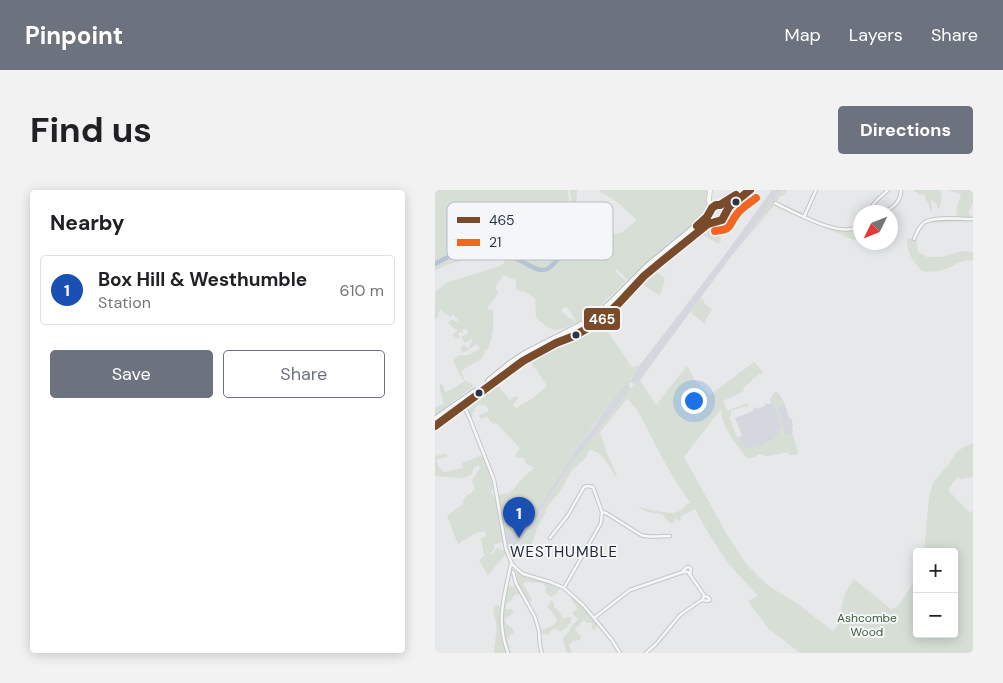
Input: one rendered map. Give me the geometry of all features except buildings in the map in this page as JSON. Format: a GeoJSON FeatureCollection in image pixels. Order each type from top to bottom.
{"type":"FeatureCollection","features":[{"type":"Feature","properties":{"kind":"highway"},"geometry":{"type":"LineString","coordinates":[[435,420],[461,407],[481,387],[518,358],[578,327],[595,316],[647,267],[705,219],[714,208],[742,190]]}},
{"type":"Feature","properties":{"kind":"highway"},"geometry":{"type":"LineString","coordinates":[[435,426],[523,361],[556,343],[574,336],[599,321],[649,271],[711,222],[722,220],[725,212],[750,190]]}},
{"type":"Feature","properties":{"kind":"highway"},"geometry":{"type":"LineString","coordinates":[[714,208],[725,209],[725,212]]}},
{"type":"Feature","properties":{"kind":"highway"},"geometry":{"type":"LineString","coordinates":[[714,208],[710,217],[715,221]]}},
{"type":"Feature","properties":{"kind":"main road"},"geometry":{"type":"LineString","coordinates":[[710,190],[709,199],[714,208]]}},
{"type":"Feature","properties":{"kind":"street"},"geometry":{"type":"LineString","coordinates":[[804,217],[816,190]]}},
{"type":"Feature","properties":{"kind":"street"},"geometry":{"type":"LineString","coordinates":[[873,205],[883,192],[888,190]]}},
{"type":"Feature","properties":{"kind":"street"},"geometry":{"type":"LineString","coordinates":[[895,205],[901,195],[901,190]]}},
{"type":"Feature","properties":{"kind":"street"},"geometry":{"type":"LineString","coordinates":[[775,204],[825,226],[853,229]]}},
{"type":"Feature","properties":{"kind":"street"},"geometry":{"type":"LineString","coordinates":[[914,239],[920,227],[927,221],[973,219]]}},
{"type":"Feature","properties":{"kind":"street"},"geometry":{"type":"LineString","coordinates":[[461,407],[468,414]]}},
{"type":"Feature","properties":{"kind":"street"},"geometry":{"type":"LineString","coordinates":[[461,407],[468,414],[494,480],[506,551],[516,583],[535,617],[542,653]]}},
{"type":"Feature","properties":{"kind":"street"},"geometry":{"type":"LineString","coordinates":[[550,538],[568,515],[585,486],[594,488],[602,512],[601,523],[564,588]]}},
{"type":"Feature","properties":{"kind":"street"},"geometry":{"type":"LineString","coordinates":[[602,512],[641,535],[670,536]]}},
{"type":"Feature","properties":{"kind":"street"},"geometry":{"type":"LineString","coordinates":[[511,563],[523,574],[555,583],[575,597],[612,640],[620,653]]}},
{"type":"Feature","properties":{"kind":"street"},"geometry":{"type":"LineString","coordinates":[[508,653],[501,628],[501,617],[511,563]]}},
{"type":"Feature","properties":{"kind":"street"},"geometry":{"type":"LineString","coordinates":[[683,572],[689,566],[691,569],[690,574],[704,596],[710,600],[702,600]]}},
{"type":"Feature","properties":{"kind":"street"},"geometry":{"type":"LineString","coordinates":[[593,618],[630,590],[683,572],[690,574]]}},
{"type":"Feature","properties":{"kind":"street"},"geometry":{"type":"LineString","coordinates":[[646,653],[681,616],[702,600],[704,596]]}},
{"type":"Feature","properties":{"kind":"shaded area"},"geometry":{"type":"Polygon","coordinates":[[[772,190],[787,190],[732,255],[636,385],[631,382],[640,365],[772,190]]]}},
{"type":"Feature","properties":{"kind":"shaded area"},"geometry":{"type":"Polygon","coordinates":[[[626,384],[631,388],[569,468],[510,555],[506,548],[504,529],[570,454],[573,453],[626,384]]]}},
{"type":"Feature","properties":{"kind":"shaded area"},"geometry":{"type":"Polygon","coordinates":[[[775,392],[780,395],[789,418],[791,418],[792,433],[798,453],[790,455],[788,452],[766,456],[759,454],[754,457],[741,444],[739,437],[742,435],[735,418],[753,411],[754,407],[757,409],[765,406],[765,403],[771,403],[775,392]]]}},
{"type":"Feature","properties":{"kind":"green space"},"geometry":{"type":"Polygon","coordinates":[[[435,190],[568,190],[569,202],[447,202],[447,260],[465,260],[446,265],[435,271],[435,190]]]}},
{"type":"Feature","properties":{"kind":"green space"},"geometry":{"type":"Polygon","coordinates":[[[570,190],[577,190],[576,202],[571,202],[570,190]]]}},
{"type":"Feature","properties":{"kind":"green space"},"geometry":{"type":"Polygon","coordinates":[[[600,190],[709,190],[705,214],[679,237],[668,243],[628,280],[616,269],[615,271],[626,281],[595,311],[577,322],[567,307],[563,308],[561,311],[576,323],[569,326],[555,330],[542,323],[536,318],[535,298],[522,290],[521,292],[516,289],[516,280],[503,275],[495,288],[498,292],[487,309],[493,310],[492,335],[488,349],[484,351],[485,353],[481,359],[461,371],[465,381],[474,386],[435,415],[435,408],[444,404],[440,384],[443,385],[446,392],[464,382],[453,361],[459,355],[468,355],[480,348],[477,344],[463,353],[460,348],[463,345],[467,348],[473,342],[471,339],[465,343],[461,337],[469,333],[466,328],[462,333],[458,334],[460,338],[458,339],[452,335],[458,330],[448,323],[452,319],[456,322],[458,320],[453,314],[450,317],[440,310],[435,320],[435,292],[446,283],[503,264],[505,260],[613,260],[613,233],[621,233],[637,220],[618,203],[600,192],[600,190]]]}},
{"type":"Feature","properties":{"kind":"green space"},"geometry":{"type":"Polygon","coordinates":[[[780,190],[787,190],[777,201],[802,211],[802,216],[823,225],[838,230],[853,231],[853,239],[774,205],[750,233],[780,190]]]}},
{"type":"Feature","properties":{"kind":"green space"},"geometry":{"type":"Polygon","coordinates":[[[915,190],[943,190],[940,191],[942,196],[939,209],[932,200],[931,211],[924,194],[919,195],[917,192],[914,192],[915,190]]]}},
{"type":"Feature","properties":{"kind":"green space"},"geometry":{"type":"Polygon","coordinates":[[[947,190],[973,190],[973,203],[969,215],[973,216],[973,221],[929,223],[957,217],[957,208],[961,194],[947,190]]]}},
{"type":"Feature","properties":{"kind":"green space"},"geometry":{"type":"Polygon","coordinates":[[[718,224],[723,234],[720,236],[721,241],[718,244],[703,235],[657,272],[665,279],[660,295],[643,284],[642,281],[710,225],[718,224]]]}},
{"type":"Feature","properties":{"kind":"green space"},"geometry":{"type":"Polygon","coordinates":[[[907,238],[916,239],[918,252],[927,257],[941,257],[962,251],[973,252],[973,261],[962,262],[940,271],[922,271],[911,256],[907,238]]]}},
{"type":"Feature","properties":{"kind":"green space"},"geometry":{"type":"Polygon","coordinates":[[[701,298],[712,310],[705,324],[690,312],[701,298]]]}},
{"type":"Feature","properties":{"kind":"green space"},"geometry":{"type":"Polygon","coordinates":[[[606,321],[608,332],[632,367],[640,365],[630,380],[629,386],[626,384],[619,392],[573,453],[573,457],[526,525],[523,524],[516,529],[513,535],[504,532],[498,495],[508,493],[514,489],[534,468],[531,465],[527,465],[523,457],[518,458],[515,456],[520,448],[496,423],[493,424],[487,417],[480,418],[479,415],[489,411],[486,405],[481,406],[479,404],[474,409],[471,418],[468,410],[497,385],[510,400],[517,396],[519,397],[513,405],[516,408],[532,399],[547,386],[531,362],[595,327],[597,328],[606,321]]]}},
{"type":"Feature","properties":{"kind":"green space","name":"Ashcombe Wood"},"geometry":{"type":"Polygon","coordinates":[[[754,362],[763,372],[743,388],[744,391],[723,401],[727,411],[748,403],[747,408],[745,406],[731,411],[731,416],[729,417],[742,445],[750,448],[774,439],[780,424],[778,415],[770,400],[775,392],[777,392],[780,395],[778,396],[781,401],[783,400],[785,404],[778,407],[786,435],[793,434],[798,453],[795,455],[790,455],[788,452],[766,456],[759,454],[748,459],[728,432],[722,420],[721,409],[684,457],[726,533],[746,564],[770,587],[795,602],[833,631],[840,620],[845,595],[854,579],[892,610],[896,608],[908,592],[913,582],[913,638],[958,638],[958,548],[924,548],[929,498],[933,482],[955,454],[973,443],[973,477],[961,479],[957,477],[948,490],[970,513],[973,510],[973,653],[800,653],[768,628],[748,601],[758,596],[728,563],[695,509],[680,517],[681,520],[679,521],[675,519],[671,524],[664,515],[639,508],[674,513],[690,502],[669,471],[638,412],[627,399],[600,432],[617,476],[602,456],[589,450],[584,460],[573,469],[560,491],[545,510],[546,512],[537,528],[530,550],[523,546],[518,549],[512,561],[510,555],[545,507],[569,468],[634,384],[636,385],[640,380],[656,405],[686,367],[688,367],[694,379],[710,395],[754,362]]]}},
{"type":"Feature","properties":{"kind":"green space"},"geometry":{"type":"Polygon","coordinates":[[[446,454],[447,457],[436,460],[444,472],[463,468],[462,463],[483,455],[494,489],[491,491],[498,509],[503,542],[493,545],[495,548],[491,553],[493,554],[499,547],[499,550],[505,550],[506,554],[488,575],[479,560],[489,552],[484,555],[481,538],[486,536],[485,531],[476,533],[458,544],[447,516],[464,503],[462,501],[466,496],[475,490],[472,480],[480,468],[479,465],[474,467],[471,475],[463,478],[435,476],[435,456],[446,454]]]}},
{"type":"Feature","properties":{"kind":"green space"},"geometry":{"type":"Polygon","coordinates":[[[517,570],[561,587],[551,597],[545,591],[546,587],[543,583],[526,582],[523,584],[532,599],[529,602],[518,583],[517,570]]]}},
{"type":"Feature","properties":{"kind":"green space"},"geometry":{"type":"Polygon","coordinates":[[[515,584],[521,594],[514,595],[506,604],[506,610],[512,609],[514,612],[505,619],[506,624],[514,632],[507,639],[511,653],[494,653],[496,623],[493,614],[495,605],[500,606],[500,628],[502,639],[504,639],[502,617],[507,587],[514,586],[515,584]]]}},
{"type":"Feature","properties":{"kind":"green space"},"geometry":{"type":"Polygon","coordinates":[[[574,597],[598,626],[593,630],[591,622],[587,623],[584,620],[575,629],[581,637],[580,640],[573,641],[569,645],[572,653],[567,653],[563,638],[578,619],[572,613],[577,609],[571,600],[574,597]]]}},
{"type":"Feature","properties":{"kind":"green space"},"geometry":{"type":"Polygon","coordinates":[[[551,600],[563,619],[571,617],[571,622],[561,631],[551,630],[549,635],[541,633],[541,630],[552,626],[557,620],[546,606],[549,605],[551,600]]]}},
{"type":"Feature","properties":{"kind":"waterway"},"geometry":{"type":"LineString","coordinates":[[435,264],[447,258]]}},
{"type":"Feature","properties":{"kind":"waterway"},"geometry":{"type":"LineString","coordinates":[[519,260],[540,270],[545,270],[557,260]]}},
{"type":"Feature","properties":{"kind":"transit line","name":"465"},"geometry":{"type":"LineString","coordinates":[[435,426],[523,361],[600,321],[644,276],[708,224],[722,220],[729,207],[750,190]]}},
{"type":"Feature","properties":{"kind":"transit line","name":"465"},"geometry":{"type":"LineString","coordinates":[[697,226],[707,217],[712,208],[736,195]]}},
{"type":"Feature","properties":{"kind":"transit line","name":"21"},"geometry":{"type":"LineString","coordinates":[[715,231],[728,228],[739,212],[756,198]]}},
{"type":"Feature","properties":{"kind":"place","name":"Box Hill & Westhumble"},"geometry":{"type":"Point","coordinates":[519,538]}},
{"type":"Feature","properties":{"kind":"district","name":"WESTHUMBLE"},"geometry":{"type":"Point","coordinates":[564,552]}}]}
